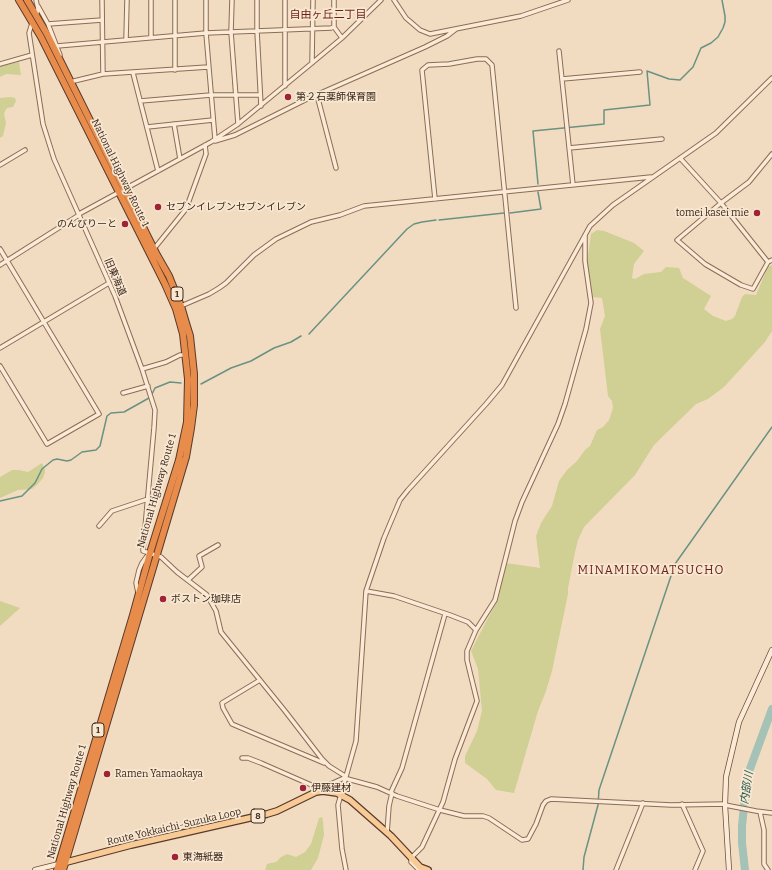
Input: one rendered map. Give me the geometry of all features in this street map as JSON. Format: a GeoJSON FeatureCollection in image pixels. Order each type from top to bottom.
{"type":"FeatureCollection","features":[{"type":"Feature","properties":{"kind":"highway","name":"National Highway Route 1"},"geometry":{"type":"LineString","coordinates":[[19,0],[33,21],[119,193],[152,252],[164,265],[181,306],[190,336],[194,374],[194,405],[186,440]]}},
{"type":"Feature","properties":{"kind":"highway","name":"National Highway Route 1"},"geometry":{"type":"LineString","coordinates":[[27,0],[37,15],[125,189],[176,309],[183,334],[186,355],[188,405],[183,465],[150,553],[113,691]]}},
{"type":"Feature","properties":{"kind":"highway","name":"National Highway Route 1"},"geometry":{"type":"LineString","coordinates":[[58,867],[84,789],[113,691],[150,553]]}},
{"type":"Feature","properties":{"kind":"highway","name":"National Highway Route 1"},"geometry":{"type":"LineString","coordinates":[[63,870],[84,789]]}},
{"type":"Feature","properties":{"kind":"main road"},"geometry":{"type":"LineString","coordinates":[[729,870],[725,804],[726,777],[739,722],[772,650]]}},
{"type":"Feature","properties":{"kind":"main road"},"geometry":{"type":"LineString","coordinates":[[322,791],[331,791],[350,800],[388,833],[420,867],[428,870]]}},
{"type":"Feature","properties":{"kind":"main road","name":"Route Yokkaichi-Suzuka Loop"},"geometry":{"type":"LineString","coordinates":[[58,867],[66,862],[131,845],[267,814],[322,791]]}},
{"type":"Feature","properties":{"kind":"main road"},"geometry":{"type":"LineString","coordinates":[[35,870],[58,867]]}},
{"type":"Feature","properties":{"kind":"street"},"geometry":{"type":"LineString","coordinates":[[36,0],[48,24],[66,72]]}},
{"type":"Feature","properties":{"kind":"street"},"geometry":{"type":"LineString","coordinates":[[102,0],[103,74]]}},
{"type":"Feature","properties":{"kind":"street"},"geometry":{"type":"LineString","coordinates":[[126,40],[127,0]]}},
{"type":"Feature","properties":{"kind":"street"},"geometry":{"type":"LineString","coordinates":[[151,0],[151,38]]}},
{"type":"Feature","properties":{"kind":"street"},"geometry":{"type":"LineString","coordinates":[[175,70],[176,0]]}},
{"type":"Feature","properties":{"kind":"street"},"geometry":{"type":"LineString","coordinates":[[206,0],[206,33],[213,120],[213,141]]}},
{"type":"Feature","properties":{"kind":"street"},"geometry":{"type":"LineString","coordinates":[[232,0],[231,32],[238,124]]}},
{"type":"Feature","properties":{"kind":"street"},"geometry":{"type":"LineString","coordinates":[[257,0],[261,106]]}},
{"type":"Feature","properties":{"kind":"street"},"geometry":{"type":"LineString","coordinates":[[285,0],[285,86]]}},
{"type":"Feature","properties":{"kind":"street"},"geometry":{"type":"LineString","coordinates":[[312,63],[313,0]]}},
{"type":"Feature","properties":{"kind":"street"},"geometry":{"type":"LineString","coordinates":[[334,0],[334,27],[342,38]]}},
{"type":"Feature","properties":{"kind":"street"},"geometry":{"type":"LineString","coordinates":[[0,264],[79,215],[158,170],[213,141],[238,124],[342,38],[381,0]]}},
{"type":"Feature","properties":{"kind":"street"},"geometry":{"type":"LineString","coordinates":[[394,0],[406,18],[425,33],[430,34],[522,16],[568,0]]}},
{"type":"Feature","properties":{"kind":"street"},"geometry":{"type":"LineString","coordinates":[[37,15],[38,5]]}},
{"type":"Feature","properties":{"kind":"street","name":"旧東海道"},"geometry":{"type":"LineString","coordinates":[[37,15],[33,21],[29,33],[43,124],[54,159],[109,283],[148,386],[155,414],[143,544],[150,553]]}},
{"type":"Feature","properties":{"kind":"street"},"geometry":{"type":"LineString","coordinates":[[48,24],[102,20]]}},
{"type":"Feature","properties":{"kind":"street"},"geometry":{"type":"LineString","coordinates":[[57,46],[176,35],[334,27]]}},
{"type":"Feature","properties":{"kind":"street"},"geometry":{"type":"LineString","coordinates":[[213,141],[235,135],[317,95],[426,47],[447,36],[456,29]]}},
{"type":"Feature","properties":{"kind":"street"},"geometry":{"type":"LineString","coordinates":[[559,52],[572,185]]}},
{"type":"Feature","properties":{"kind":"street"},"geometry":{"type":"LineString","coordinates":[[0,64],[32,54]]}},
{"type":"Feature","properties":{"kind":"street"},"geometry":{"type":"LineString","coordinates":[[435,199],[422,70],[428,65],[449,64],[477,58],[486,59],[492,65],[516,308]]}},
{"type":"Feature","properties":{"kind":"street"},"geometry":{"type":"LineString","coordinates":[[70,82],[103,74],[208,68]]}},
{"type":"Feature","properties":{"kind":"street"},"geometry":{"type":"LineString","coordinates":[[562,80],[640,72]]}},
{"type":"Feature","properties":{"kind":"street"},"geometry":{"type":"LineString","coordinates":[[133,73],[158,170]]}},
{"type":"Feature","properties":{"kind":"street"},"geometry":{"type":"LineString","coordinates":[[346,870],[342,849],[338,805],[356,741],[366,591],[384,538],[400,500],[412,484],[502,385],[585,234],[596,219],[613,205],[726,125],[772,78]]}},
{"type":"Feature","properties":{"kind":"street"},"geometry":{"type":"LineString","coordinates":[[140,101],[211,95],[260,94]]}},
{"type":"Feature","properties":{"kind":"street"},"geometry":{"type":"LineString","coordinates":[[317,95],[336,168]]}},
{"type":"Feature","properties":{"kind":"street"},"geometry":{"type":"LineString","coordinates":[[147,127],[213,120]]}},
{"type":"Feature","properties":{"kind":"street"},"geometry":{"type":"LineString","coordinates":[[174,124],[180,159]]}},
{"type":"Feature","properties":{"kind":"street"},"geometry":{"type":"LineString","coordinates":[[569,148],[662,139]]}},
{"type":"Feature","properties":{"kind":"street"},"geometry":{"type":"LineString","coordinates":[[152,252],[186,209],[206,154],[205,145]]}},
{"type":"Feature","properties":{"kind":"street"},"geometry":{"type":"LineString","coordinates":[[0,165],[25,150]]}},
{"type":"Feature","properties":{"kind":"street"},"geometry":{"type":"LineString","coordinates":[[680,158],[721,203],[770,261],[753,289],[741,285],[705,264],[678,240],[721,203],[749,182],[772,154]]}},
{"type":"Feature","properties":{"kind":"street"},"geometry":{"type":"LineString","coordinates":[[181,306],[219,288],[268,244],[276,239],[311,222],[340,215],[364,206],[652,177]]}},
{"type":"Feature","properties":{"kind":"street"},"geometry":{"type":"LineString","coordinates":[[419,870],[411,862],[411,858],[422,847],[440,810],[455,759],[477,701],[466,654],[476,630],[494,603],[517,516],[558,424],[574,374],[591,303],[586,271],[585,234]]}},
{"type":"Feature","properties":{"kind":"street"},"geometry":{"type":"LineString","coordinates":[[0,249],[99,414],[47,444],[0,366]]}},
{"type":"Feature","properties":{"kind":"street"},"geometry":{"type":"LineString","coordinates":[[0,348],[109,283]]}},
{"type":"Feature","properties":{"kind":"street"},"geometry":{"type":"LineString","coordinates":[[142,370],[166,362],[180,355],[186,355]]}},
{"type":"Feature","properties":{"kind":"street"},"geometry":{"type":"LineString","coordinates":[[122,393],[148,386]]}},
{"type":"Feature","properties":{"kind":"street"},"geometry":{"type":"LineString","coordinates":[[99,526],[112,511],[148,499]]}},
{"type":"Feature","properties":{"kind":"street"},"geometry":{"type":"LineString","coordinates":[[188,580],[202,567],[199,556],[218,545]]}},
{"type":"Feature","properties":{"kind":"street"},"geometry":{"type":"LineString","coordinates":[[138,596],[136,583],[141,565],[150,553],[161,556],[177,572],[207,594],[216,611],[221,632],[326,763]]}},
{"type":"Feature","properties":{"kind":"street"},"geometry":{"type":"LineString","coordinates":[[366,591],[394,596],[468,622],[476,630]]}},
{"type":"Feature","properties":{"kind":"street"},"geometry":{"type":"LineString","coordinates":[[388,833],[391,793],[402,768],[445,614]]}},
{"type":"Feature","properties":{"kind":"street"},"geometry":{"type":"LineString","coordinates":[[260,680],[222,703],[223,708],[232,724],[326,763],[345,777],[378,787],[440,810],[464,816],[483,816],[489,818],[522,840],[528,839],[536,824],[543,805],[548,800],[556,799],[643,803],[725,804],[772,813]]}},
{"type":"Feature","properties":{"kind":"street"},"geometry":{"type":"LineString","coordinates":[[242,758],[248,758],[322,791],[324,787],[345,777]]}},
{"type":"Feature","properties":{"kind":"street"},"geometry":{"type":"LineString","coordinates":[[616,870],[643,803]]}},
{"type":"Feature","properties":{"kind":"street"},"geometry":{"type":"LineString","coordinates":[[682,804],[703,851],[695,870]]}},
{"type":"Feature","properties":{"kind":"street"},"geometry":{"type":"LineString","coordinates":[[758,811],[764,830],[764,864],[768,870]]}},
{"type":"Feature","properties":{"kind":"shaded area"},"geometry":{"type":"Polygon","coordinates":[[[19,62],[21,75],[6,74],[0,77],[0,66],[19,62]]]}},
{"type":"Feature","properties":{"kind":"shaded area"},"geometry":{"type":"Polygon","coordinates":[[[0,98],[15,98],[16,101],[13,107],[7,108],[5,111],[4,114],[6,123],[3,136],[0,138],[0,98]]]}},
{"type":"Feature","properties":{"kind":"shaded area"},"geometry":{"type":"Polygon","coordinates":[[[597,230],[604,231],[634,243],[644,251],[634,264],[632,278],[635,279],[644,274],[661,272],[666,267],[679,268],[683,278],[711,296],[704,309],[713,316],[726,321],[735,316],[742,297],[745,294],[756,295],[768,267],[772,265],[772,331],[765,342],[724,387],[708,399],[696,404],[654,445],[635,475],[584,527],[578,540],[575,552],[552,671],[538,711],[514,793],[496,790],[487,779],[465,763],[465,756],[477,731],[482,711],[478,669],[471,651],[498,600],[506,563],[540,568],[536,536],[541,523],[552,506],[559,481],[567,470],[590,446],[597,430],[603,427],[609,420],[613,408],[612,401],[608,396],[600,329],[605,316],[602,298],[593,297],[587,264],[591,234],[597,230]]]}},
{"type":"Feature","properties":{"kind":"shaded area"},"geometry":{"type":"Polygon","coordinates":[[[42,463],[45,472],[43,478],[37,485],[32,489],[18,490],[0,498],[0,477],[12,470],[28,472],[42,463]]]}},
{"type":"Feature","properties":{"kind":"shaded area"},"geometry":{"type":"Polygon","coordinates":[[[0,601],[20,608],[0,626],[0,601]]]}},
{"type":"Feature","properties":{"kind":"shaded area"},"geometry":{"type":"Polygon","coordinates":[[[322,817],[324,835],[318,858],[311,870],[265,870],[267,864],[276,862],[287,854],[296,857],[305,852],[311,844],[319,818],[322,817]]]}},
{"type":"Feature","properties":{"kind":"waterway"},"geometry":{"type":"LineString","coordinates":[[538,184],[533,131],[604,124],[604,110],[650,105],[647,71],[669,79],[680,80],[693,67],[701,48],[711,43],[718,37],[723,28],[725,16],[722,0]]}},
{"type":"Feature","properties":{"kind":"waterway"},"geometry":{"type":"LineString","coordinates":[[510,213],[541,209],[538,192]]}},
{"type":"Feature","properties":{"kind":"waterway"},"geometry":{"type":"LineString","coordinates":[[439,220],[504,213]]}},
{"type":"Feature","properties":{"kind":"waterway"},"geometry":{"type":"LineString","coordinates":[[309,334],[407,229],[414,224],[436,220]]}},
{"type":"Feature","properties":{"kind":"waterway"},"geometry":{"type":"LineString","coordinates":[[201,384],[231,368],[251,361],[274,348],[291,342],[301,336]]}},
{"type":"Feature","properties":{"kind":"waterway"},"geometry":{"type":"LineString","coordinates":[[152,394],[155,388],[170,382],[181,383]]}},
{"type":"Feature","properties":{"kind":"waterway"},"geometry":{"type":"LineString","coordinates":[[0,501],[22,496],[35,483],[42,469],[53,460],[57,459],[67,461],[71,460],[82,452],[96,450],[100,446],[107,416],[111,413],[124,412],[149,398]]}},
{"type":"Feature","properties":{"kind":"waterway"},"geometry":{"type":"LineString","coordinates":[[583,870],[584,857],[598,805],[599,790],[675,564],[772,427]]}},
{"type":"Feature","properties":{"kind":"waterway","name":"内部川"},"geometry":{"type":"LineString","coordinates":[[745,870],[742,826],[747,777],[772,709]]}},
{"type":"Feature","properties":{"kind":"place","name":"第２石薬師保育園"},"geometry":{"type":"Point","coordinates":[288,97]}},
{"type":"Feature","properties":{"kind":"place","name":"セブンイレブンセブンイレブン"},"geometry":{"type":"Point","coordinates":[158,207]}},
{"type":"Feature","properties":{"kind":"place","name":"tomei kasei mie"},"geometry":{"type":"Point","coordinates":[757,213]}},
{"type":"Feature","properties":{"kind":"place","name":"のんびりーと"},"geometry":{"type":"Point","coordinates":[125,224]}},
{"type":"Feature","properties":{"kind":"place","name":"ボストン珈琲店"},"geometry":{"type":"Point","coordinates":[163,599]}},
{"type":"Feature","properties":{"kind":"place","name":"Ramen Yamaokaya"},"geometry":{"type":"Point","coordinates":[107,774]}},
{"type":"Feature","properties":{"kind":"place","name":"伊藤建材"},"geometry":{"type":"Point","coordinates":[303,788]}},
{"type":"Feature","properties":{"kind":"place","name":"東海紙器"},"geometry":{"type":"Point","coordinates":[175,857]}},
{"type":"Feature","properties":{"kind":"district","name":"自由ヶ丘二丁目"},"geometry":{"type":"Point","coordinates":[328,15]}},
{"type":"Feature","properties":{"kind":"district","name":"MINAMIKOMATSUCHO"},"geometry":{"type":"Point","coordinates":[651,571]}}]}
